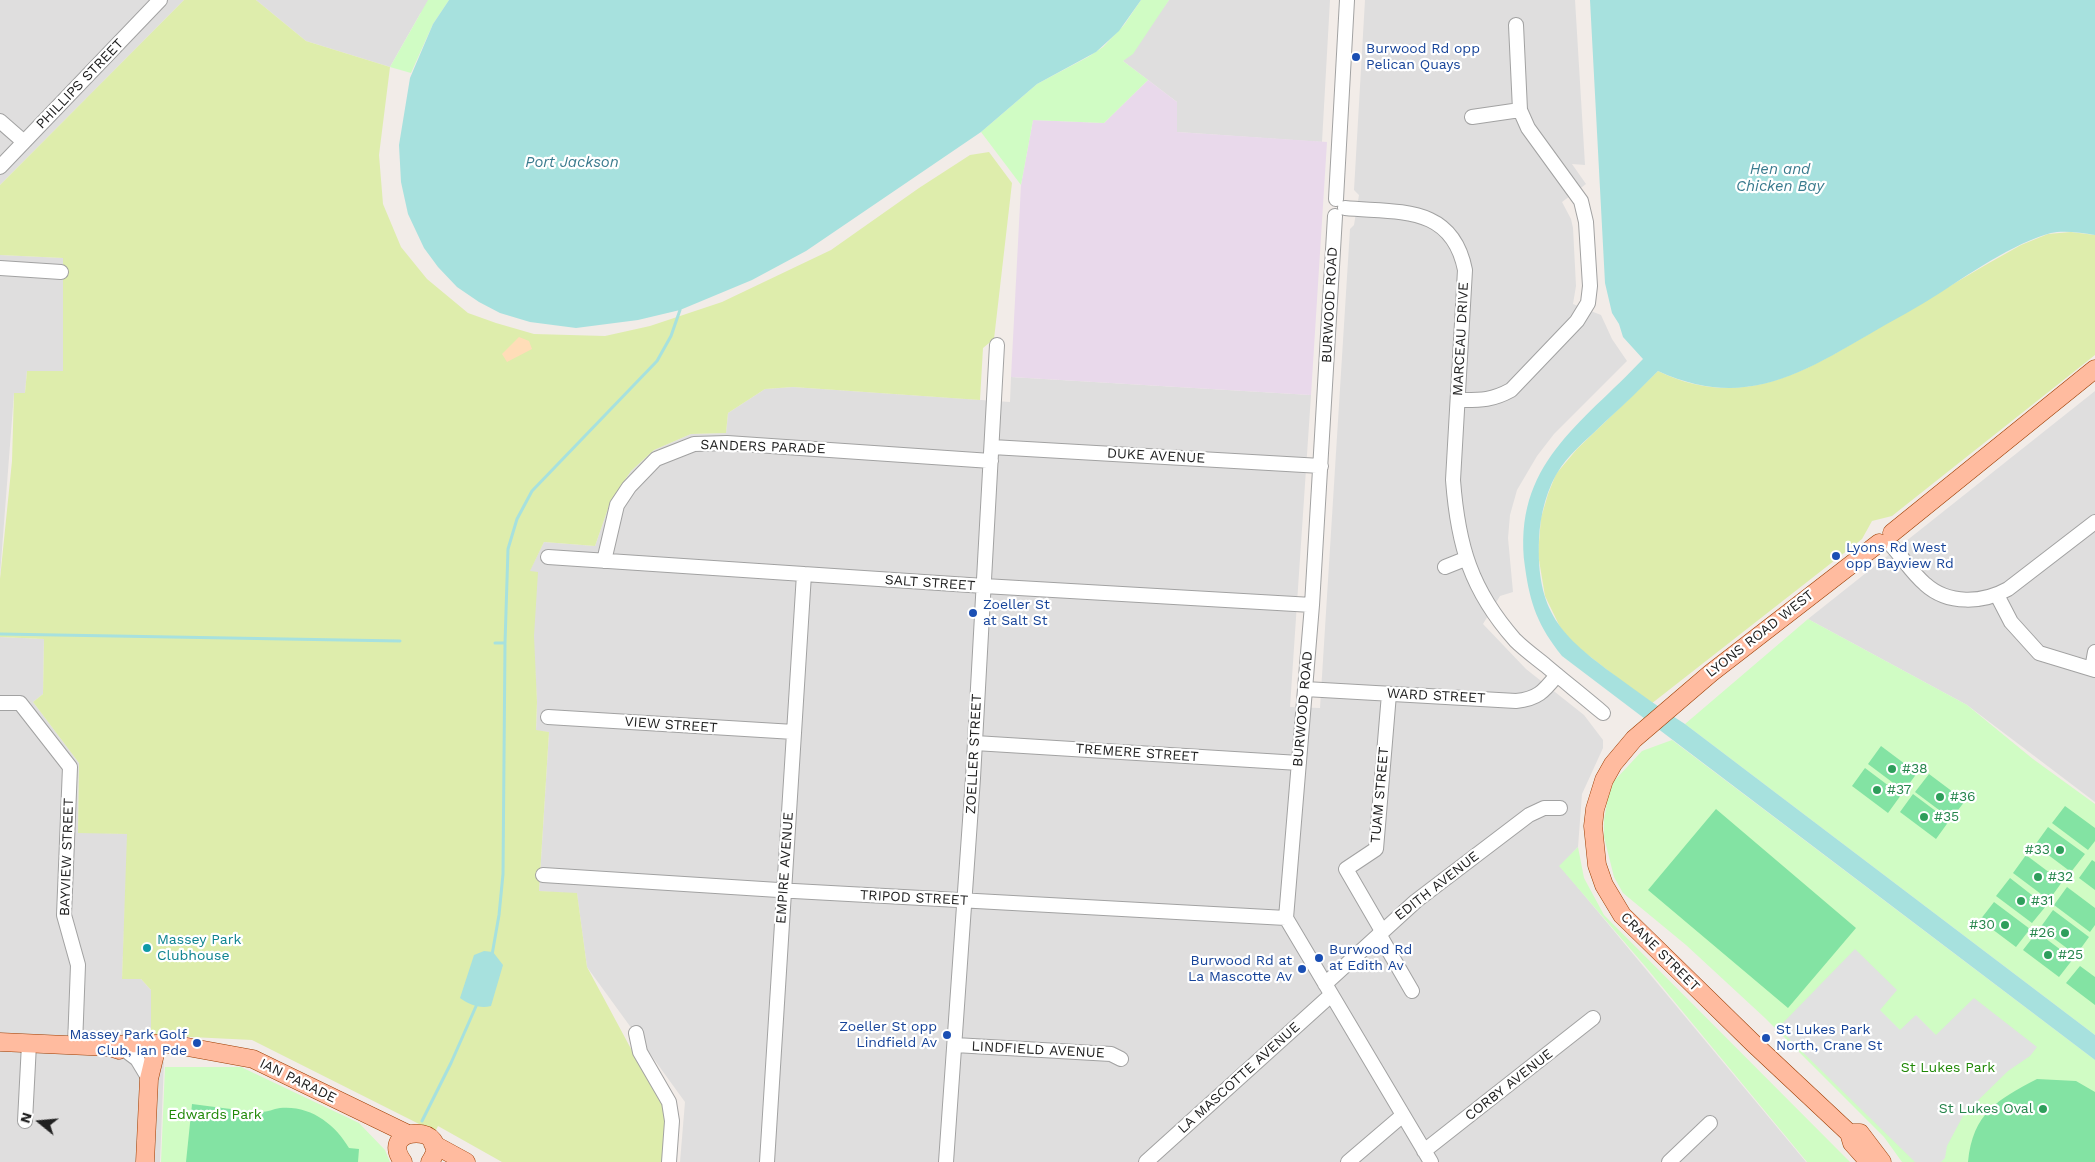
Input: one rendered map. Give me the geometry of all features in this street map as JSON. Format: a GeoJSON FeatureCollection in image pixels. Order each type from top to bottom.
{"type":"FeatureCollection","features":[{"type":"Feature","properties":{"kind":"main road","name":"LYONS ROAD WEST"},"geometry":{"type":"LineString","coordinates":[[1644,729],[1793,608],[1888,540],[2095,369]]}},
{"type":"Feature","properties":{"kind":"main road","name":"CRANE STREET"},"geometry":{"type":"LineString","coordinates":[[1644,729],[1614,764],[1604,780],[1595,809],[1593,826],[1597,866],[1610,898],[1622,915],[1668,962],[1849,1133],[1852,1143],[1869,1162]]}},
{"type":"Feature","properties":{"kind":"main road","name":"IAN PARADE"},"geometry":{"type":"LineString","coordinates":[[0,1042],[134,1048],[171,1044],[253,1059],[360,1110],[375,1120],[408,1134],[413,1132],[425,1134],[431,1155]]}},
{"type":"Feature","properties":{"kind":"main road"},"geometry":{"type":"LineString","coordinates":[[134,1048],[155,1054],[148,1079],[145,1162]]}},
{"type":"Feature","properties":{"kind":"main road","name":"IAN PARADE"},"geometry":{"type":"LineString","coordinates":[[155,1054],[217,1053]]}},
{"type":"Feature","properties":{"kind":"main road","name":"IAN PARADE"},"geometry":{"type":"LineString","coordinates":[[375,1120],[400,1158]]}},
{"type":"Feature","properties":{"kind":"main road","name":"CRANE STREET"},"geometry":{"type":"LineString","coordinates":[[1849,1133],[1860,1133],[1882,1162]]}},
{"type":"Feature","properties":{"kind":"main road"},"geometry":{"type":"LineString","coordinates":[[400,1158],[400,1141],[408,1134]]}},
{"type":"Feature","properties":{"kind":"main road"},"geometry":{"type":"LineString","coordinates":[[431,1155],[465,1161]]}},
{"type":"Feature","properties":{"kind":"street","name":"PHILLIPS STREET"},"geometry":{"type":"LineString","coordinates":[[0,167],[160,0]]}},
{"type":"Feature","properties":{"kind":"street","name":"BURWOOD ROAD"},"geometry":{"type":"LineString","coordinates":[[1286,918],[1312,605],[1339,208],[1347,0]]}},
{"type":"Feature","properties":{"kind":"street"},"geometry":{"type":"LineString","coordinates":[[1458,400],[1487,400],[1511,390],[1578,321],[1588,303],[1590,286],[1586,222],[1581,202],[1528,128],[1520,110],[1516,25]]}},
{"type":"Feature","properties":{"kind":"street"},"geometry":{"type":"LineString","coordinates":[[1472,117],[1520,110]]}},
{"type":"Feature","properties":{"kind":"street"},"geometry":{"type":"LineString","coordinates":[[0,121],[24,142]]}},
{"type":"Feature","properties":{"kind":"street","name":"MARCEAU DRIVE"},"geometry":{"type":"LineString","coordinates":[[1339,208],[1419,215],[1445,228],[1462,254],[1465,270],[1453,480],[1455,509],[1465,559],[1497,617],[1516,642],[1604,714]]}},
{"type":"Feature","properties":{"kind":"street"},"geometry":{"type":"LineString","coordinates":[[0,268],[61,272]]}},
{"type":"Feature","properties":{"kind":"street","name":"ZOELLER STREET"},"geometry":{"type":"LineString","coordinates":[[946,1162],[975,743],[997,345]]}},
{"type":"Feature","properties":{"kind":"street","name":"SANDERS PARADE"},"geometry":{"type":"LineString","coordinates":[[604,561],[616,505],[629,487],[656,459],[694,444],[727,443],[991,461]]}},
{"type":"Feature","properties":{"kind":"street","name":"DUKE AVENUE"},"geometry":{"type":"LineString","coordinates":[[992,446],[1321,466]]}},
{"type":"Feature","properties":{"kind":"street"},"geometry":{"type":"LineString","coordinates":[[1888,540],[1918,578],[1938,593],[1960,600],[1976,599],[1997,596],[2095,522]]}},
{"type":"Feature","properties":{"kind":"street","name":"SALT STREET"},"geometry":{"type":"LineString","coordinates":[[548,557],[984,586],[1312,605]]}},
{"type":"Feature","properties":{"kind":"street"},"geometry":{"type":"LineString","coordinates":[[1445,567],[1465,559]]}},
{"type":"Feature","properties":{"kind":"street","name":"EMPIRE AVENUE"},"geometry":{"type":"LineString","coordinates":[[767,1162],[804,574]]}},
{"type":"Feature","properties":{"kind":"street"},"geometry":{"type":"LineString","coordinates":[[1997,596],[2011,622],[2038,653],[2093,670],[2095,652]]}},
{"type":"Feature","properties":{"kind":"street","name":"WARD STREET"},"geometry":{"type":"LineString","coordinates":[[1305,688],[1516,701],[1529,700],[1540,694],[1557,675]]}},
{"type":"Feature","properties":{"kind":"street","name":"TUAM STREET"},"geometry":{"type":"LineString","coordinates":[[1389,694],[1376,849],[1346,869],[1412,991]]}},
{"type":"Feature","properties":{"kind":"street","name":"BAYVIEW STREET"},"geometry":{"type":"LineString","coordinates":[[0,703],[20,704],[70,767],[64,915],[78,965],[76,1045]]}},
{"type":"Feature","properties":{"kind":"street","name":"VIEW STREET"},"geometry":{"type":"LineString","coordinates":[[548,717],[794,732]]}},
{"type":"Feature","properties":{"kind":"street","name":"TREMERE STREET"},"geometry":{"type":"LineString","coordinates":[[975,743],[1299,764]]}},
{"type":"Feature","properties":{"kind":"street","name":"EDITH AVENUE"},"geometry":{"type":"LineString","coordinates":[[1328,990],[1380,932],[1416,901],[1529,815],[1544,808],[1560,808]]}},
{"type":"Feature","properties":{"kind":"street","name":"TRIPOD STREET"},"geometry":{"type":"LineString","coordinates":[[543,875],[784,891],[1286,918]]}},
{"type":"Feature","properties":{"kind":"street"},"geometry":{"type":"LineString","coordinates":[[1286,918],[1428,1157]]}},
{"type":"Feature","properties":{"kind":"street","name":"LA MASCOTTE AVENUE"},"geometry":{"type":"LineString","coordinates":[[1146,1162],[1328,990]]}},
{"type":"Feature","properties":{"kind":"street","name":"CORBY AVENUE"},"geometry":{"type":"LineString","coordinates":[[1428,1157],[1594,1018]]}},
{"type":"Feature","properties":{"kind":"street"},"geometry":{"type":"LineString","coordinates":[[636,1032],[640,1052],[669,1102],[672,1111],[669,1162]]}},
{"type":"Feature","properties":{"kind":"street"},"geometry":{"type":"LineString","coordinates":[[25,1121],[29,1044]]}},
{"type":"Feature","properties":{"kind":"street","name":"LINDFIELD AVENUE"},"geometry":{"type":"LineString","coordinates":[[955,1045],[1111,1054],[1121,1059]]}},
{"type":"Feature","properties":{"kind":"street"},"geometry":{"type":"LineString","coordinates":[[134,1048],[148,1079]]}},
{"type":"Feature","properties":{"kind":"street"},"geometry":{"type":"LineString","coordinates":[[1348,1162],[1403,1115]]}},
{"type":"Feature","properties":{"kind":"street"},"geometry":{"type":"LineString","coordinates":[[1668,1162],[1710,1123]]}},
{"type":"Feature","properties":{"kind":"shaded area"},"geometry":{"type":"Polygon","coordinates":[[[0,0],[184,0],[0,185],[0,0]]]}},
{"type":"Feature","properties":{"kind":"shaded area"},"geometry":{"type":"Polygon","coordinates":[[[256,0],[433,0],[420,14],[390,67],[306,41],[256,0]]]}},
{"type":"Feature","properties":{"kind":"shaded area"},"geometry":{"type":"Polygon","coordinates":[[[1169,0],[1330,0],[1322,142],[1177,132],[1177,102],[1123,61],[1169,0]]]}},
{"type":"Feature","properties":{"kind":"shaded area"},"geometry":{"type":"Polygon","coordinates":[[[1365,0],[1575,0],[1585,165],[1572,164],[1586,184],[1562,202],[1571,219],[1573,228],[1576,286],[1573,304],[1601,315],[1612,339],[1627,361],[1554,434],[1537,456],[1517,490],[1510,515],[1508,538],[1513,592],[1500,596],[1483,624],[1526,669],[1584,715],[1603,740],[1603,748],[1582,794],[1578,847],[1560,866],[1806,1162],[680,1162],[685,1102],[587,967],[577,894],[539,891],[549,732],[536,731],[537,702],[529,572],[544,542],[595,546],[611,500],[631,471],[654,450],[691,434],[726,433],[728,413],[765,389],[793,387],[1010,402],[1011,377],[1311,395],[1290,707],[1320,708],[1350,229],[1354,225],[1359,195],[1354,190],[1365,0]]]}},
{"type":"Feature","properties":{"kind":"shaded area"},"geometry":{"type":"Polygon","coordinates":[[[1148,80],[1177,102],[1177,132],[1327,142],[1311,395],[1011,377],[1021,185],[1033,120],[1104,123],[1148,80]]]}},
{"type":"Feature","properties":{"kind":"shaded area"},"geometry":{"type":"Polygon","coordinates":[[[0,255],[63,258],[63,371],[27,371],[25,393],[14,393],[0,575],[0,255]]]}},
{"type":"Feature","properties":{"kind":"shaded area"},"geometry":{"type":"Polygon","coordinates":[[[2095,391],[2095,802],[1967,705],[1808,619],[2095,391]]]}},
{"type":"Feature","properties":{"kind":"shaded area"},"geometry":{"type":"Polygon","coordinates":[[[0,637],[44,639],[43,694],[33,702],[79,763],[78,832],[128,834],[122,978],[141,979],[151,990],[151,1035],[164,1062],[160,1162],[0,1162],[0,637]]]}},
{"type":"Feature","properties":{"kind":"shaded area"},"geometry":{"type":"Polygon","coordinates":[[[1855,949],[1897,990],[1880,1010],[1900,1030],[1916,1015],[1936,1035],[1974,998],[2037,1047],[2030,1056],[2008,1071],[1964,1114],[1947,1146],[1945,1158],[1941,1162],[1915,1162],[1778,1028],[1855,949]]]}},
{"type":"Feature","properties":{"kind":"green space"},"geometry":{"type":"Polygon","coordinates":[[[184,0],[256,0],[306,41],[390,67],[379,155],[383,204],[401,247],[427,279],[468,313],[534,334],[605,336],[650,326],[722,302],[831,250],[919,188],[970,155],[989,152],[1012,183],[994,339],[983,348],[980,400],[793,387],[765,389],[728,413],[726,433],[691,434],[654,450],[631,471],[611,500],[595,546],[544,542],[530,571],[538,572],[534,636],[537,702],[536,730],[549,732],[539,891],[577,893],[587,967],[644,1073],[666,1108],[662,1162],[502,1162],[438,1126],[435,1132],[252,1040],[151,1035],[151,990],[141,979],[122,979],[127,834],[78,833],[79,763],[33,702],[43,694],[44,639],[0,637],[0,579],[12,461],[14,393],[25,393],[27,371],[63,371],[63,258],[0,255],[0,185],[184,0]]]}},
{"type":"Feature","properties":{"kind":"green space"},"geometry":{"type":"Polygon","coordinates":[[[428,0],[449,0],[433,24],[411,73],[390,67],[428,0]]]}},
{"type":"Feature","properties":{"kind":"green space"},"geometry":{"type":"Polygon","coordinates":[[[1141,0],[1169,0],[1133,54],[1123,61],[1148,80],[1104,123],[1033,120],[1021,185],[981,132],[1037,84],[1103,47],[1124,25],[1141,0]]]}},
{"type":"Feature","properties":{"kind":"green space"},"geometry":{"type":"Polygon","coordinates":[[[2071,232],[2095,235],[2095,355],[1892,516],[1872,521],[1862,539],[1651,704],[1570,641],[1560,627],[1545,596],[1538,554],[1541,518],[1548,494],[1556,474],[1577,449],[1658,371],[1690,383],[1721,388],[1750,386],[1778,380],[1832,355],[2021,245],[2048,234],[2071,232]]]}},
{"type":"Feature","properties":{"kind":"green space"},"geometry":{"type":"Polygon","coordinates":[[[1808,619],[1967,705],[2033,759],[2095,804],[2095,1035],[1685,724],[1808,619]]]}},
{"type":"Feature","properties":{"kind":"green space","name":"St Lukes Park"},"geometry":{"type":"Polygon","coordinates":[[[1672,740],[2095,1060],[2095,1162],[1902,1162],[1884,1137],[1765,1018],[1686,945],[1623,893],[1614,877],[1604,837],[1604,820],[1608,797],[1614,781],[1642,751],[1672,740]]]}},
{"type":"Feature","properties":{"kind":"green space","name":"#38"},"geometry":{"type":"Polygon","coordinates":[[[1881,746],[1917,773],[1904,791],[1868,764],[1881,746]]]}},
{"type":"Feature","properties":{"kind":"green space","name":"#37"},"geometry":{"type":"Polygon","coordinates":[[[1865,768],[1901,795],[1888,813],[1852,786],[1865,768]]]}},
{"type":"Feature","properties":{"kind":"green space","name":"#36"},"geometry":{"type":"Polygon","coordinates":[[[1929,774],[1965,801],[1951,819],[1915,792],[1929,774]]]}},
{"type":"Feature","properties":{"kind":"green space","name":"#35"},"geometry":{"type":"Polygon","coordinates":[[[1913,794],[1949,821],[1936,839],[1900,812],[1913,794]]]}},
{"type":"Feature","properties":{"kind":"green space"},"geometry":{"type":"Polygon","coordinates":[[[2065,806],[2095,828],[2095,841],[2088,850],[2052,823],[2065,806]]]}},
{"type":"Feature","properties":{"kind":"green space"},"geometry":{"type":"Polygon","coordinates":[[[1716,809],[1856,928],[1788,1008],[1648,890],[1716,809]]]}},
{"type":"Feature","properties":{"kind":"green space","name":"#33"},"geometry":{"type":"Polygon","coordinates":[[[2048,827],[2085,854],[2071,872],[2035,845],[2048,827]]]}},
{"type":"Feature","properties":{"kind":"green space"},"geometry":{"type":"Polygon","coordinates":[[[1578,847],[1584,878],[1604,915],[1850,1162],[1807,1162],[1645,966],[1559,866],[1578,847]]]}},
{"type":"Feature","properties":{"kind":"green space","name":"#32"},"geometry":{"type":"Polygon","coordinates":[[[2026,855],[2062,882],[2049,900],[2013,873],[2026,855]]]}},
{"type":"Feature","properties":{"kind":"green space"},"geometry":{"type":"Polygon","coordinates":[[[2092,860],[2095,862],[2095,890],[2079,878],[2092,860]]]}},
{"type":"Feature","properties":{"kind":"green space","name":"#31"},"geometry":{"type":"Polygon","coordinates":[[[2010,878],[2046,906],[2032,923],[1996,896],[2010,878]]]}},
{"type":"Feature","properties":{"kind":"green space"},"geometry":{"type":"Polygon","coordinates":[[[2067,887],[2095,908],[2095,925],[2090,932],[2054,905],[2067,887]]]}},
{"type":"Feature","properties":{"kind":"green space","name":"#30"},"geometry":{"type":"Polygon","coordinates":[[[1994,902],[2030,929],[2016,947],[1980,920],[1994,902]]]}},
{"type":"Feature","properties":{"kind":"green space","name":"#26"},"geometry":{"type":"Polygon","coordinates":[[[2053,910],[2089,937],[2076,955],[2040,928],[2053,910]]]}},
{"type":"Feature","properties":{"kind":"green space","name":"#25"},"geometry":{"type":"Polygon","coordinates":[[[2037,932],[2073,959],[2059,977],[2023,950],[2037,932]]]}},
{"type":"Feature","properties":{"kind":"green space"},"geometry":{"type":"Polygon","coordinates":[[[2080,966],[2095,977],[2095,1005],[2066,983],[2080,966]]]}},
{"type":"Feature","properties":{"kind":"green space","name":"Edwards Park"},"geometry":{"type":"Polygon","coordinates":[[[165,1067],[241,1067],[359,1123],[385,1150],[390,1162],[161,1162],[165,1067]]]}},
{"type":"Feature","properties":{"kind":"green space","name":"St Lukes Oval"},"geometry":{"type":"Polygon","coordinates":[[[2037,1079],[2076,1081],[2095,1092],[2095,1162],[1968,1162],[1975,1131],[1989,1110],[2010,1094],[2037,1079]]]}},
{"type":"Feature","properties":{"kind":"green space"},"geometry":{"type":"Polygon","coordinates":[[[192,1104],[261,1112],[291,1108],[311,1113],[337,1131],[349,1148],[359,1149],[358,1162],[186,1162],[192,1104]]]}},
{"type":"Feature","properties":{"kind":"sand"},"geometry":{"type":"Polygon","coordinates":[[[519,337],[529,341],[532,349],[507,362],[502,354],[519,337]]]}},
{"type":"Feature","properties":{"kind":"water","name":"Port Jackson"},"geometry":{"type":"Polygon","coordinates":[[[449,0],[1141,0],[1119,31],[1096,52],[1037,84],[981,132],[806,251],[752,280],[680,310],[638,320],[576,328],[530,322],[500,313],[479,302],[457,287],[438,267],[424,248],[408,214],[401,182],[399,145],[410,78],[433,24],[449,0]]]}},
{"type":"Feature","properties":{"kind":"water","name":"Hen and Chicken Bay"},"geometry":{"type":"Polygon","coordinates":[[[1590,0],[2095,0],[2095,235],[2057,232],[2030,240],[1998,256],[1925,303],[1842,350],[1792,375],[1767,383],[1742,387],[1716,387],[1688,382],[1658,371],[1577,449],[1556,475],[1545,502],[1541,520],[1539,564],[1542,586],[1548,604],[1556,620],[1580,648],[1633,689],[1685,724],[2095,1035],[2095,1060],[1562,656],[1547,635],[1536,614],[1525,567],[1524,531],[1529,500],[1540,473],[1556,449],[1575,427],[1643,359],[1623,337],[1619,324],[1612,313],[1605,283],[1590,0]]]}},
{"type":"Feature","properties":{"kind":"water"},"geometry":{"type":"Polygon","coordinates":[[[484,951],[493,952],[503,965],[491,1006],[479,1007],[460,998],[474,955],[484,951]]]}},
{"type":"Feature","properties":{"kind":"waterway"},"geometry":{"type":"LineString","coordinates":[[492,955],[499,915],[503,874],[505,643],[508,549],[517,519],[532,491],[657,361],[671,336],[680,310]]}},
{"type":"Feature","properties":{"kind":"waterway"},"geometry":{"type":"LineString","coordinates":[[0,634],[400,641]]}},
{"type":"Feature","properties":{"kind":"waterway"},"geometry":{"type":"LineString","coordinates":[[495,643],[505,643]]}},
{"type":"Feature","properties":{"kind":"waterway"},"geometry":{"type":"LineString","coordinates":[[422,1121],[451,1063],[477,1004]]}},
{"type":"Feature","properties":{"kind":"place","name":"Burwood Rd opp Pelican Quays"},"geometry":{"type":"Point","coordinates":[1356,57]}},
{"type":"Feature","properties":{"kind":"place","name":"Lyons Rd West opp Bayview Rd"},"geometry":{"type":"Point","coordinates":[1836,556]}},
{"type":"Feature","properties":{"kind":"place","name":"Zoeller St at Salt St"},"geometry":{"type":"Point","coordinates":[973,613]}},
{"type":"Feature","properties":{"kind":"place","name":"#38"},"geometry":{"type":"Point","coordinates":[1892,769]}},
{"type":"Feature","properties":{"kind":"place","name":"#37"},"geometry":{"type":"Point","coordinates":[1877,790]}},
{"type":"Feature","properties":{"kind":"place","name":"#36"},"geometry":{"type":"Point","coordinates":[1940,797]}},
{"type":"Feature","properties":{"kind":"place","name":"#35"},"geometry":{"type":"Point","coordinates":[1924,817]}},
{"type":"Feature","properties":{"kind":"place","name":"#33"},"geometry":{"type":"Point","coordinates":[2060,850]}},
{"type":"Feature","properties":{"kind":"place","name":"#32"},"geometry":{"type":"Point","coordinates":[2038,877]}},
{"type":"Feature","properties":{"kind":"place","name":"#31"},"geometry":{"type":"Point","coordinates":[2021,901]}},
{"type":"Feature","properties":{"kind":"place","name":"#30"},"geometry":{"type":"Point","coordinates":[2005,925]}},
{"type":"Feature","properties":{"kind":"place","name":"#26"},"geometry":{"type":"Point","coordinates":[2065,933]}},
{"type":"Feature","properties":{"kind":"place","name":"Massey Park Clubhouse"},"geometry":{"type":"Point","coordinates":[147,948]}},
{"type":"Feature","properties":{"kind":"place","name":"#25"},"geometry":{"type":"Point","coordinates":[2048,955]}},
{"type":"Feature","properties":{"kind":"place","name":"Burwood Rd at Edith Av"},"geometry":{"type":"Point","coordinates":[1319,958]}},
{"type":"Feature","properties":{"kind":"place","name":"Burwood Rd at La Mascotte Av"},"geometry":{"type":"Point","coordinates":[1302,969]}},
{"type":"Feature","properties":{"kind":"place","name":"Zoeller St opp Lindfield Av"},"geometry":{"type":"Point","coordinates":[947,1035]}},
{"type":"Feature","properties":{"kind":"place","name":"St Lukes Park North, Crane St"},"geometry":{"type":"Point","coordinates":[1766,1038]}},
{"type":"Feature","properties":{"kind":"place","name":"Massey Park Golf Club, Ian Pde"},"geometry":{"type":"Point","coordinates":[197,1043]}},
{"type":"Feature","properties":{"kind":"place","name":"St Lukes Oval"},"geometry":{"type":"Point","coordinates":[2043,1109]}}]}
